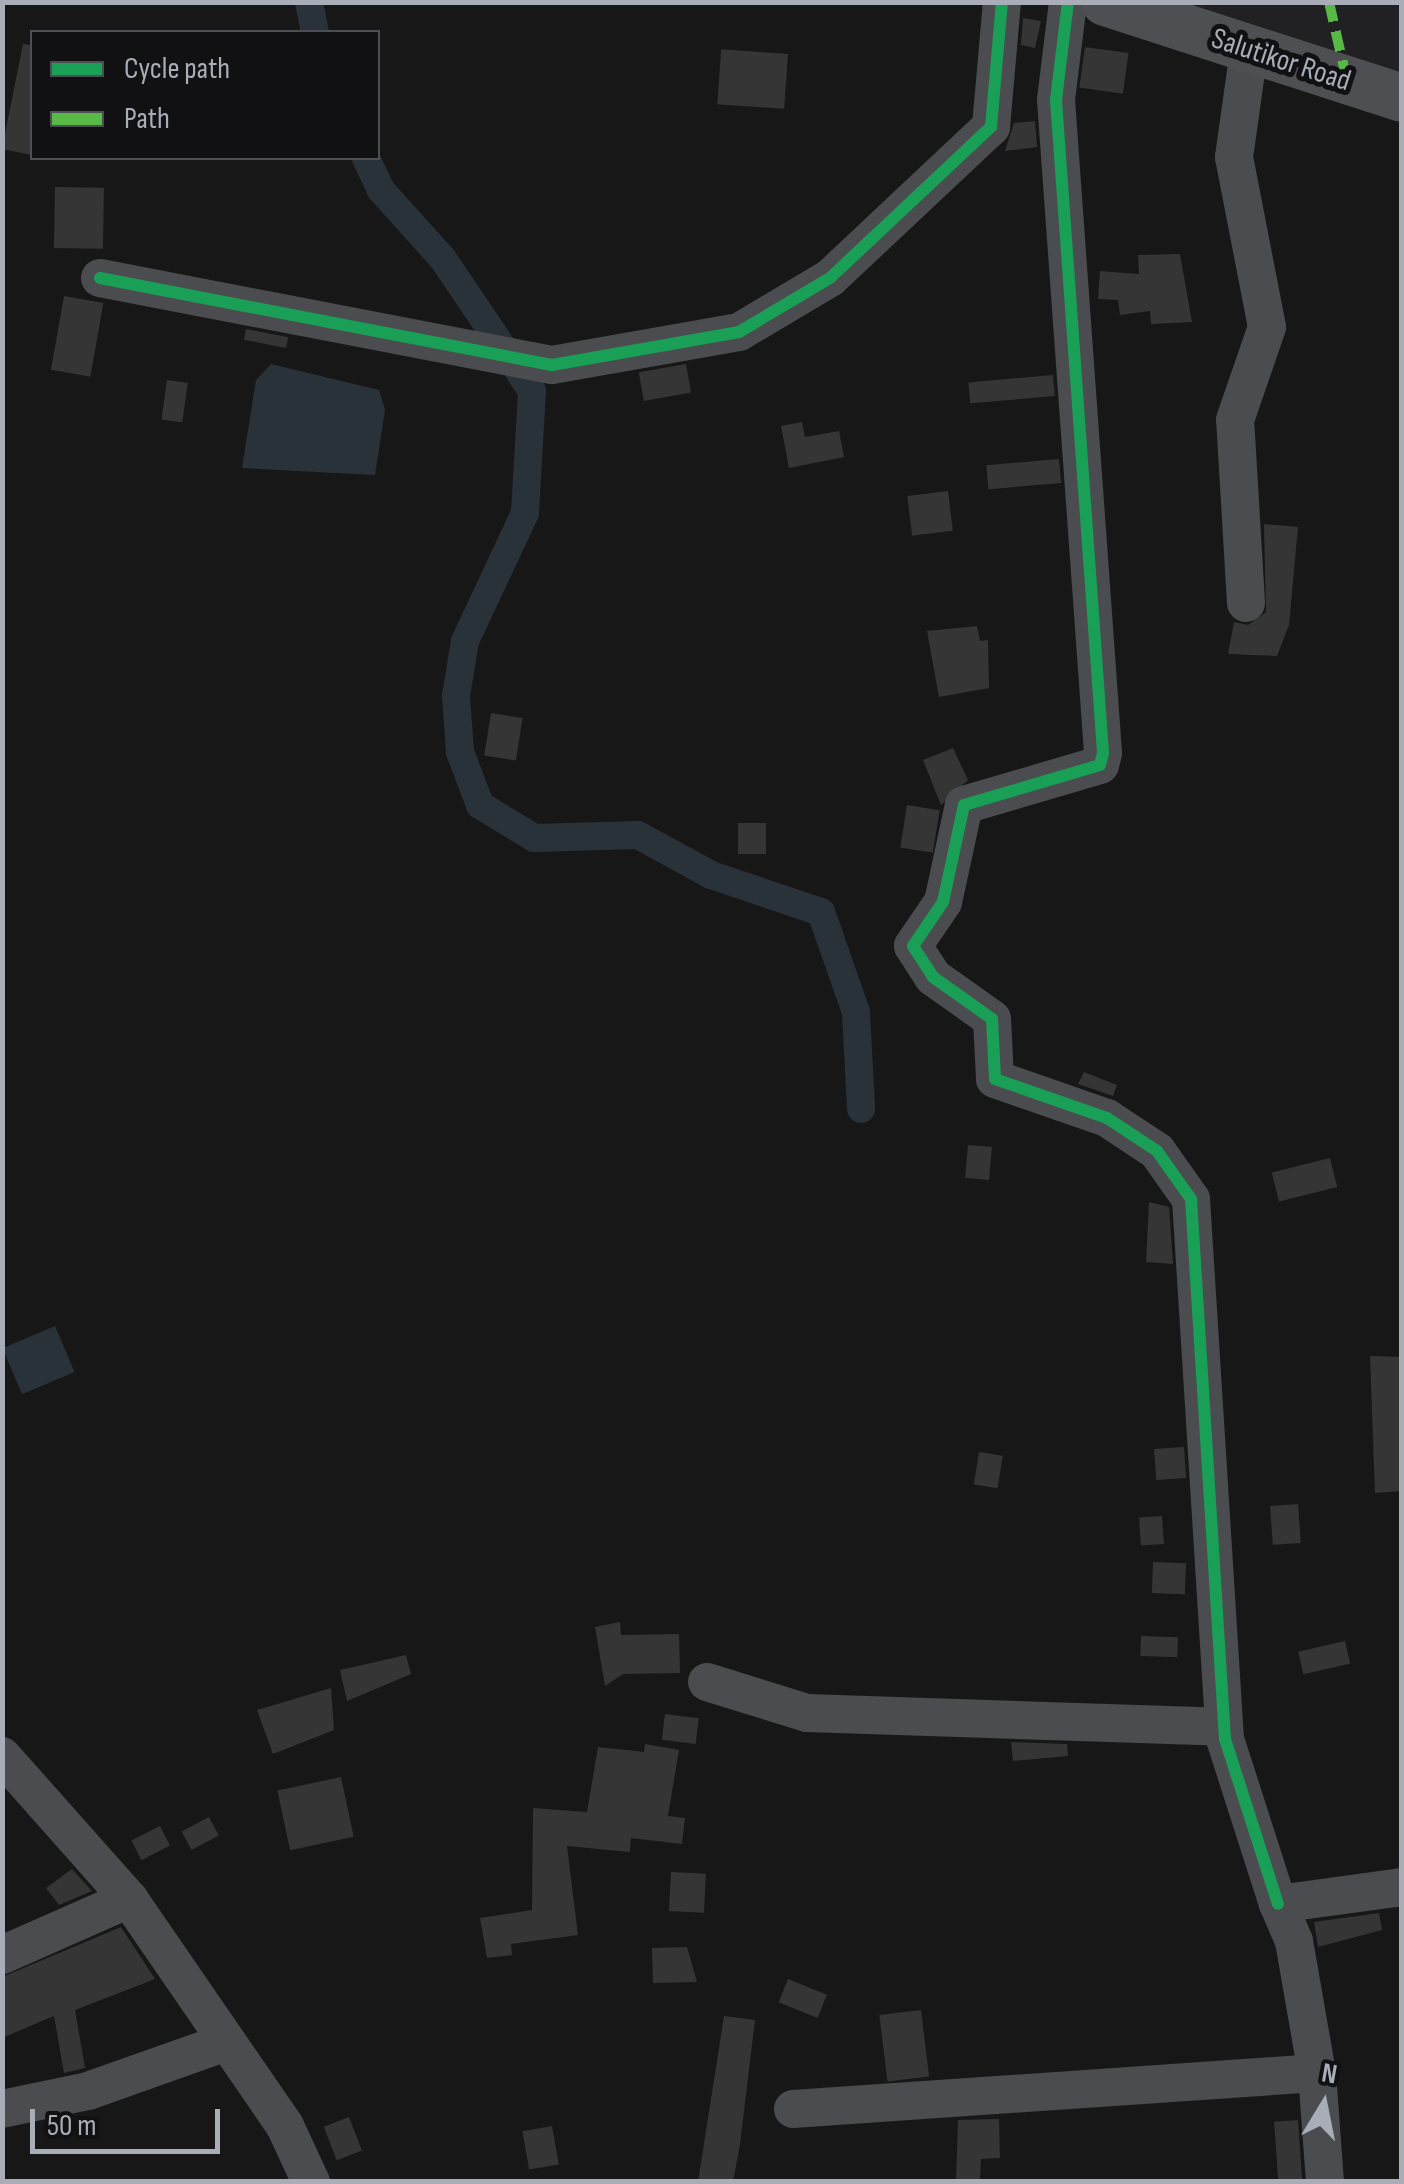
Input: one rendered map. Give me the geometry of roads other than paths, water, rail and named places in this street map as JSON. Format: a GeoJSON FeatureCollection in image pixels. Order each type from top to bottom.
{"type":"FeatureCollection","features":[{"type":"Feature","properties":{"kind":"main road","name":"Salutikor Road"},"geometry":{"type":"LineString","coordinates":[[1104,2],[1402,98]]}},
{"type":"Feature","properties":{"kind":"street"},"geometry":{"type":"LineString","coordinates":[[100,278],[552,364],[739,332],[830,278],[991,127],[1002,2]]}},
{"type":"Feature","properties":{"kind":"street"},"geometry":{"type":"LineString","coordinates":[[1068,2],[1056,100],[1104,753],[1100,766],[964,805],[943,902],[912,946],[933,977],[992,1019],[995,1079],[1107,1118],[1157,1151],[1191,1198],[1224,1727],[1278,1904],[1294,1941],[1317,2072],[1325,2182]]}},
{"type":"Feature","properties":{"kind":"street"},"geometry":{"type":"LineString","coordinates":[[1246,602],[1235,420],[1267,327],[1234,157],[1249,50]]}},
{"type":"Feature","properties":{"kind":"street"},"geometry":{"type":"LineString","coordinates":[[707,1682],[807,1713],[1224,1727]]}},
{"type":"Feature","properties":{"kind":"street"},"geometry":{"type":"LineString","coordinates":[[2,1756],[129,1899],[221,2044],[284,2126],[311,2182]]}},
{"type":"Feature","properties":{"kind":"street"},"geometry":{"type":"LineString","coordinates":[[1278,1904],[1402,1887]]}},
{"type":"Feature","properties":{"kind":"street"},"geometry":{"type":"LineString","coordinates":[[2,1955],[129,1899]]}},
{"type":"Feature","properties":{"kind":"street"},"geometry":{"type":"LineString","coordinates":[[2,2109],[88,2091],[221,2044]]}},
{"type":"Feature","properties":{"kind":"street"},"geometry":{"type":"LineString","coordinates":[[793,2109],[1317,2072]]}},
{"type":"Feature","properties":{"kind":"waterway"},"geometry":{"type":"LineString","coordinates":[[309,2],[315,30]]}},
{"type":"Feature","properties":{"kind":"waterway"},"geometry":{"type":"LineString","coordinates":[[367,160],[381,190],[443,259],[532,391],[525,513],[465,641],[456,696],[460,752],[480,805],[534,838],[638,835],[711,875],[821,912],[856,1012],[861,1109]]}}]}
